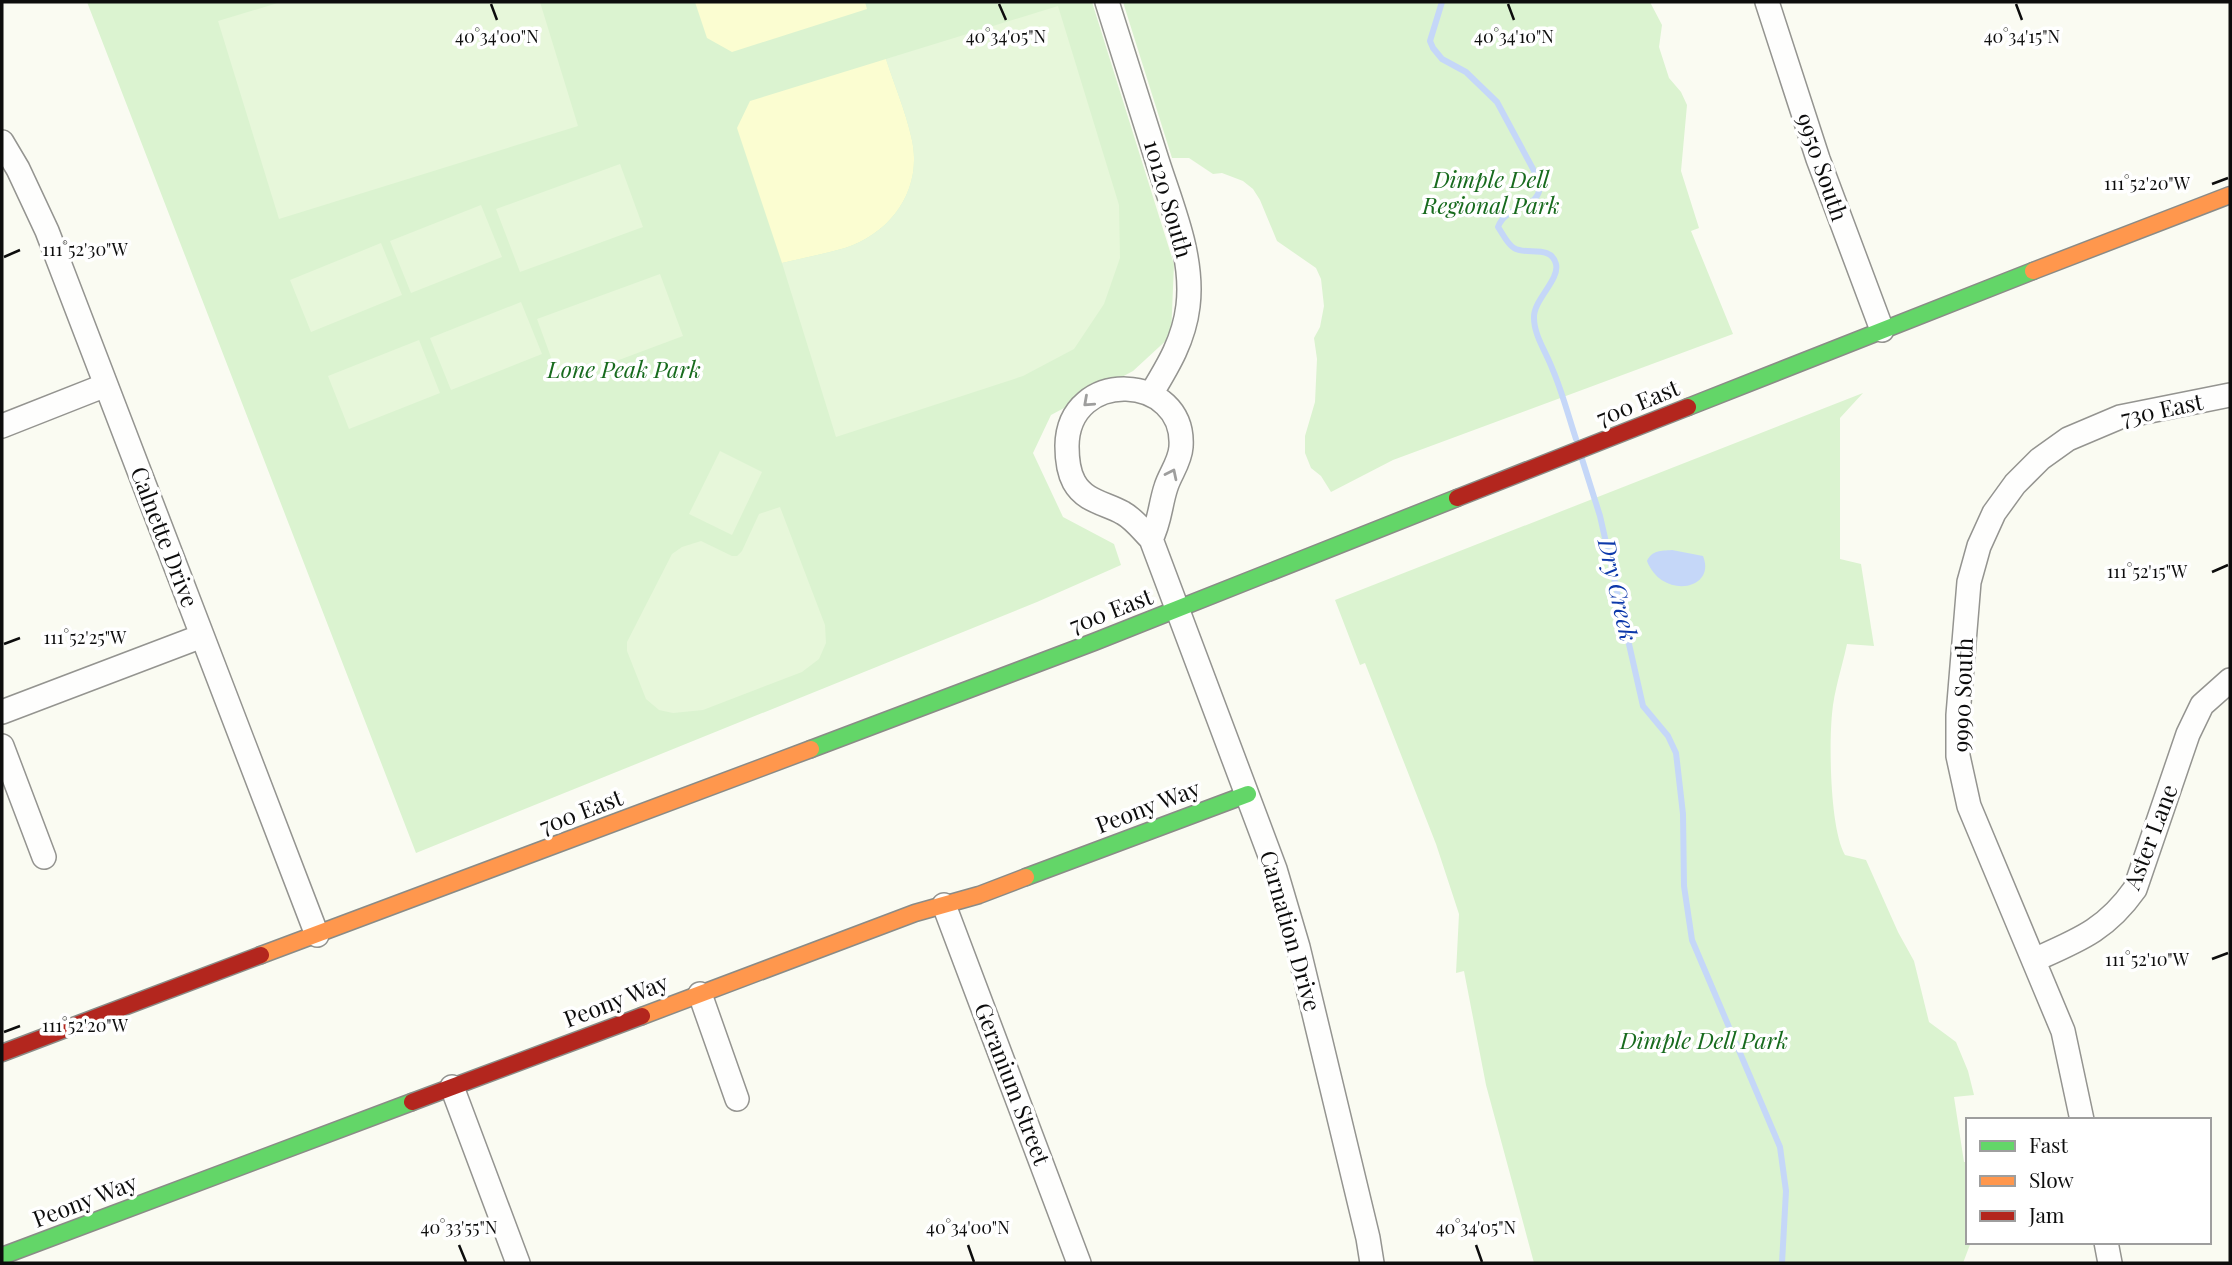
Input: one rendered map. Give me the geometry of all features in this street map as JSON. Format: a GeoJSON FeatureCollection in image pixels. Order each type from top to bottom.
{"type":"FeatureCollection","features":[{"type":"Feature","properties":{"kind":"main road","name":"700 East"},"geometry":{"type":"LineString","coordinates":[[2,1053],[1177,609],[2230,195]]}},
{"type":"Feature","properties":{"kind":"main road","name":"Peony Way"},"geometry":{"type":"LineString","coordinates":[[2,1256],[915,913],[979,895],[1248,794]]}},
{"type":"Feature","properties":{"kind":"street","name":"10120 South"},"geometry":{"type":"LineString","coordinates":[[1107,2],[1179,230],[1188,276],[1184,328],[1176,352],[1151,394]]}},
{"type":"Feature","properties":{"kind":"street","name":"9950 South"},"geometry":{"type":"LineString","coordinates":[[1767,2],[1818,159],[1882,330]]}},
{"type":"Feature","properties":{"kind":"street","name":"Calnette Drive"},"geometry":{"type":"LineString","coordinates":[[2,142],[47,231],[317,936]]}},
{"type":"Feature","properties":{"kind":"street"},"geometry":{"type":"LineString","coordinates":[[2,426],[106,385]]}},
{"type":"Feature","properties":{"kind":"street"},"geometry":{"type":"LineString","coordinates":[[1151,539],[1181,446],[1177,424],[1165,405],[1151,394],[1126,388],[1098,394],[1082,407],[1071,422],[1068,447],[1072,477],[1081,491],[1095,501],[1124,513],[1151,539],[1177,609]]}},
{"type":"Feature","properties":{"kind":"street","name":"730 East"},"geometry":{"type":"LineString","coordinates":[[2094,427],[2120,417],[2230,395]]}},
{"type":"Feature","properties":{"kind":"street","name":"9990 South"},"geometry":{"type":"LineString","coordinates":[[2082,1118],[2063,1031],[1969,806],[1958,756],[1958,716],[1969,582],[1979,546],[1994,513],[2015,484],[2039,459],[2068,439],[2094,427]]}},
{"type":"Feature","properties":{"kind":"street","name":"Carnation Drive"},"geometry":{"type":"LineString","coordinates":[[1177,609],[1275,869],[1298,947],[1372,1263]]}},
{"type":"Feature","properties":{"kind":"street"},"geometry":{"type":"LineString","coordinates":[[2,712],[202,636]]}},
{"type":"Feature","properties":{"kind":"street","name":"Aster Lane"},"geometry":{"type":"LineString","coordinates":[[2034,961],[2099,929],[2120,910],[2135,889],[2188,734],[2202,705],[2230,680]]}},
{"type":"Feature","properties":{"kind":"street"},"geometry":{"type":"LineString","coordinates":[[2,746],[44,857]]}},
{"type":"Feature","properties":{"kind":"street","name":"Geranium Street"},"geometry":{"type":"LineString","coordinates":[[944,905],[1079,1263]]}},
{"type":"Feature","properties":{"kind":"street"},"geometry":{"type":"LineString","coordinates":[[700,994],[737,1099]]}},
{"type":"Feature","properties":{"kind":"street"},"geometry":{"type":"LineString","coordinates":[[452,1087],[518,1263]]}},
{"type":"Feature","properties":{"kind":"street"},"geometry":{"type":"LineString","coordinates":[[2106,1244],[2110,1263]]}},
{"type":"Feature","properties":{"kind":"green space","name":"Lone Peak Park"},"geometry":{"type":"Polygon","coordinates":[[[87,2],[1092,2],[1174,264],[1171,336],[1133,371],[1051,415],[1033,453],[1063,517],[1114,544],[1121,565],[1037,602],[416,853],[87,2]]]}},
{"type":"Feature","properties":{"kind":"green space","name":"Dimple Dell Regional Park"},"geometry":{"type":"Polygon","coordinates":[[[1123,2],[1650,2],[1662,25],[1659,47],[1669,78],[1681,92],[1687,105],[1681,171],[1699,228],[1691,231],[1733,334],[1393,460],[1331,492],[1321,476],[1311,468],[1305,453],[1305,436],[1315,402],[1317,359],[1314,338],[1320,327],[1324,306],[1321,279],[1316,268],[1277,241],[1253,189],[1243,181],[1222,173],[1213,174],[1189,158],[1172,158],[1123,2]]]}},
{"type":"Feature","properties":{"kind":"green space","name":"Dimple Dell Park"},"geometry":{"type":"Polygon","coordinates":[[[1863,393],[1840,418],[1840,559],[1861,564],[1874,646],[1847,644],[1836,688],[1832,714],[1831,766],[1836,826],[1845,855],[1866,860],[1914,961],[1929,1022],[1956,1042],[1968,1071],[1974,1095],[1954,1097],[1966,1162],[1966,1244],[1970,1244],[1963,1263],[1534,1263],[1486,1085],[1464,971],[1456,973],[1459,914],[1436,844],[1365,663],[1360,665],[1335,600],[1863,393]]]}},
{"type":"Feature","properties":{"kind":"sand"},"geometry":{"type":"Polygon","coordinates":[[[695,2],[865,2],[867,9],[732,52],[707,38],[695,2]]]}},
{"type":"Feature","properties":{"kind":"sand"},"geometry":{"type":"Polygon","coordinates":[[[886,59],[906,117],[914,155],[909,189],[901,205],[878,231],[862,241],[845,248],[782,263],[737,128],[750,101],[886,59]]]}},
{"type":"Feature","properties":{"kind":"shaded area"},"geometry":{"type":"Polygon","coordinates":[[[281,2],[540,2],[578,126],[279,219],[218,21],[281,2]]]}},
{"type":"Feature","properties":{"kind":"shaded area"},"geometry":{"type":"Polygon","coordinates":[[[1058,6],[1119,205],[1120,258],[1104,304],[1074,349],[1023,376],[836,437],[782,263],[845,248],[862,241],[891,219],[901,205],[909,189],[914,155],[906,117],[886,59],[1058,6]]]}},
{"type":"Feature","properties":{"kind":"shaded area"},"geometry":{"type":"Polygon","coordinates":[[[620,164],[643,227],[520,272],[496,209],[620,164]]]}},
{"type":"Feature","properties":{"kind":"shaded area"},"geometry":{"type":"Polygon","coordinates":[[[481,205],[502,257],[411,293],[390,241],[481,205]]]}},
{"type":"Feature","properties":{"kind":"shaded area"},"geometry":{"type":"Polygon","coordinates":[[[381,243],[402,295],[311,332],[290,280],[381,243]]]}},
{"type":"Feature","properties":{"kind":"shaded area"},"geometry":{"type":"Polygon","coordinates":[[[660,274],[683,336],[560,382],[537,319],[660,274]]]}},
{"type":"Feature","properties":{"kind":"shaded area"},"geometry":{"type":"Polygon","coordinates":[[[521,302],[542,354],[451,390],[430,338],[521,302]]]}},
{"type":"Feature","properties":{"kind":"shaded area"},"geometry":{"type":"Polygon","coordinates":[[[419,340],[440,393],[349,429],[328,376],[419,340]]]}},
{"type":"Feature","properties":{"kind":"shaded area"},"geometry":{"type":"Polygon","coordinates":[[[720,451],[762,472],[732,535],[689,514],[720,451]]]}},
{"type":"Feature","properties":{"kind":"shaded area"},"geometry":{"type":"Polygon","coordinates":[[[780,507],[825,625],[826,643],[819,659],[802,672],[703,710],[673,713],[659,710],[646,699],[627,651],[627,642],[672,554],[682,547],[701,541],[737,556],[742,551],[759,514],[780,507]]]}},
{"type":"Feature","properties":{"kind":"water"},"geometry":{"type":"Polygon","coordinates":[[[1672,550],[1703,556],[1705,568],[1702,577],[1686,586],[1675,586],[1654,573],[1647,561],[1649,557],[1657,552],[1672,550]]]}},
{"type":"Feature","properties":{"kind":"waterway","name":"Dry Creek"},"geometry":{"type":"LineString","coordinates":[[1442,2],[1430,41],[1433,48],[1442,59],[1466,72],[1497,102],[1540,182],[1536,198],[1502,219],[1498,227],[1514,248],[1544,252],[1549,254],[1556,264],[1554,277],[1538,304],[1534,318],[1538,337],[1559,385],[1576,439]]}},
{"type":"Feature","properties":{"kind":"waterway","name":"Dry Creek"},"geometry":{"type":"LineString","coordinates":[[1582,459],[1600,516],[1643,706],[1668,736],[1676,753],[1683,814],[1684,886],[1692,940],[1780,1147],[1786,1191],[1782,1263]]}},
{"type":"Feature","properties":{"kind":"traffic: fast"},"geometry":{"type":"LineString","coordinates":[[1688,407],[2033,271]]}},
{"type":"Feature","properties":{"kind":"traffic: fast"},"geometry":{"type":"LineString","coordinates":[[811,749],[1094,642],[1457,498]]}},
{"type":"Feature","properties":{"kind":"traffic: fast"},"geometry":{"type":"LineString","coordinates":[[1026,877],[1248,794]]}},
{"type":"Feature","properties":{"kind":"traffic: fast"},"geometry":{"type":"LineString","coordinates":[[2,1256],[412,1102]]}},
{"type":"Feature","properties":{"kind":"traffic: slow"},"geometry":{"type":"LineString","coordinates":[[2033,271],[2230,195]]}},
{"type":"Feature","properties":{"kind":"traffic: slow"},"geometry":{"type":"LineString","coordinates":[[261,955],[811,749]]}},
{"type":"Feature","properties":{"kind":"traffic: slow"},"geometry":{"type":"LineString","coordinates":[[642,1016],[915,913],[979,895],[1026,877]]}},
{"type":"Feature","properties":{"kind":"traffic: jam"},"geometry":{"type":"LineString","coordinates":[[1457,498],[1688,407]]}},
{"type":"Feature","properties":{"kind":"traffic: jam"},"geometry":{"type":"LineString","coordinates":[[2,1053],[261,955]]}},
{"type":"Feature","properties":{"kind":"traffic: jam"},"geometry":{"type":"LineString","coordinates":[[412,1102],[642,1016]]}}]}
